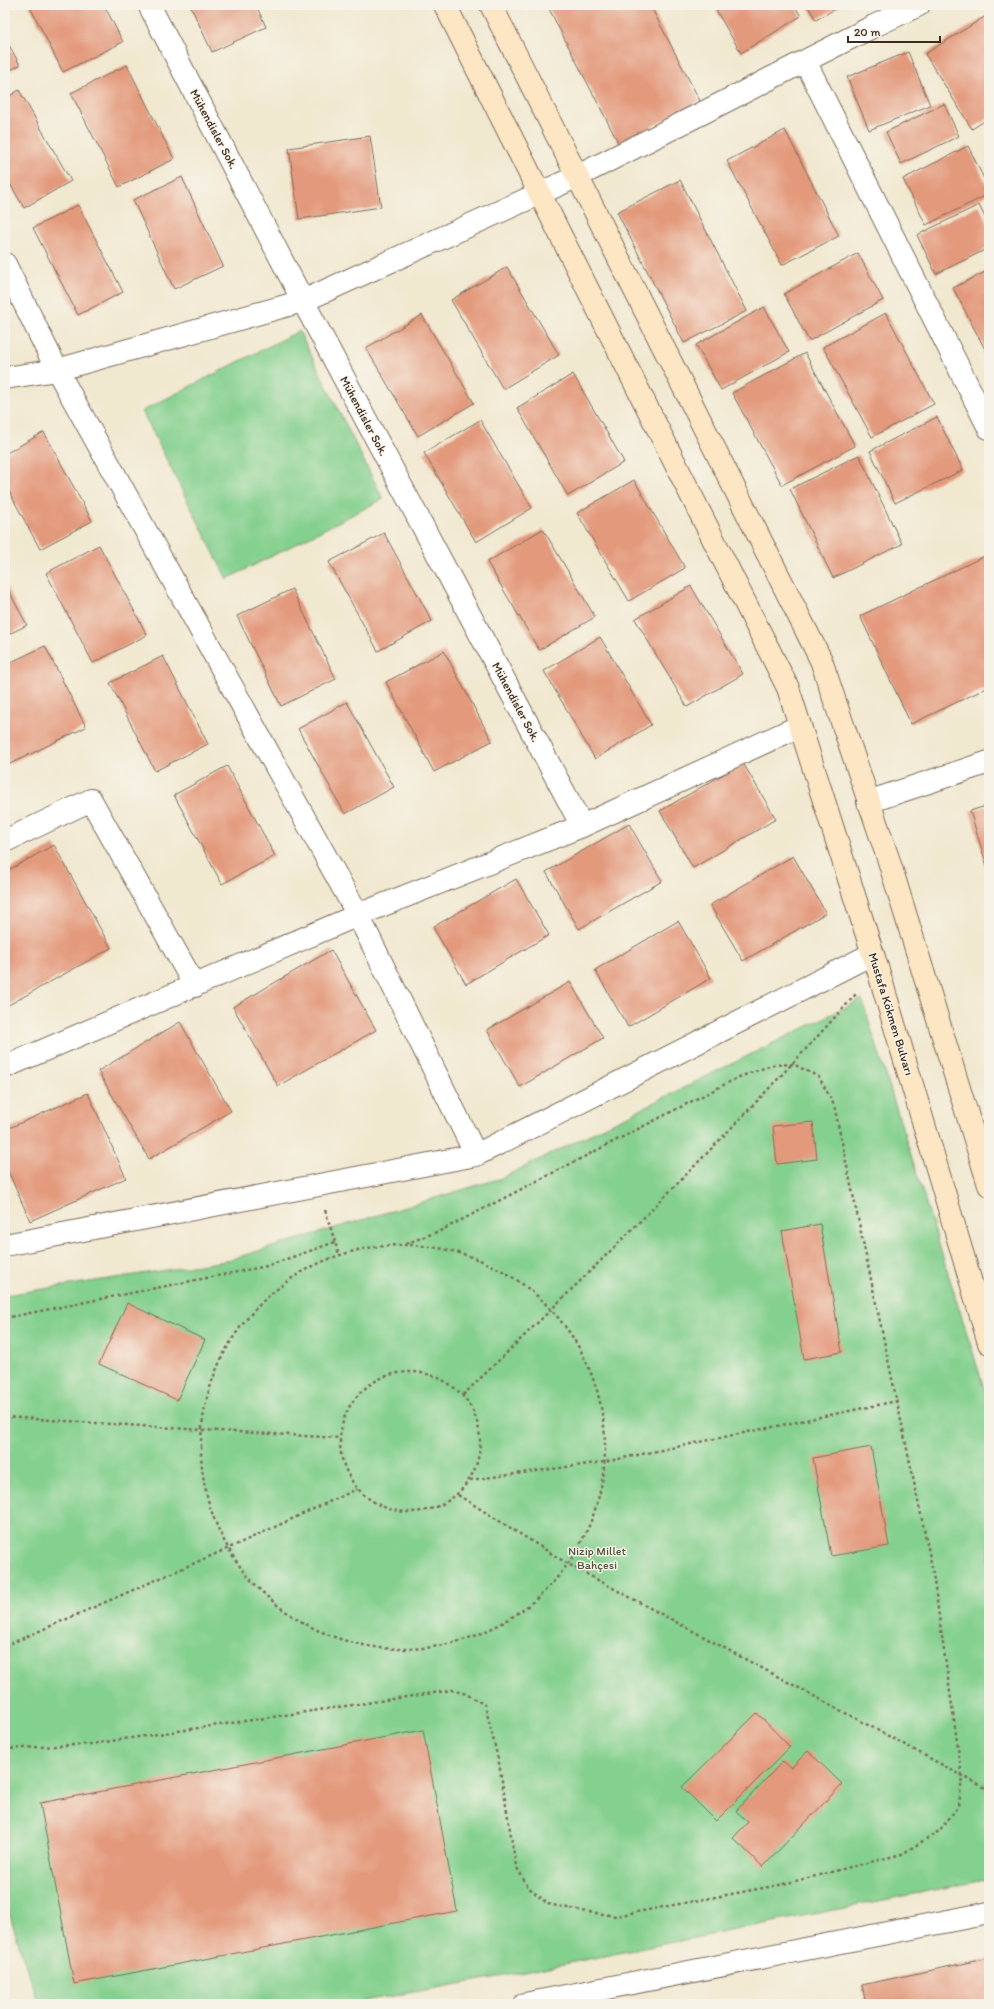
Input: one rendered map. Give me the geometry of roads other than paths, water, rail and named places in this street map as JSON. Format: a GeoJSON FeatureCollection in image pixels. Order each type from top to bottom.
{"type":"FeatureCollection","features":[{"type":"Feature","properties":{"kind":"main road","name":"Mustafa Kökmen Bulvarı"},"geometry":{"type":"LineString","coordinates":[[445,5],[788,688],[875,962],[989,1343]]}},
{"type":"Feature","properties":{"kind":"main road"},"geometry":{"type":"LineString","coordinates":[[491,5],[821,660],[868,802],[989,1185]]}},
{"type":"Feature","properties":{"kind":"street","name":"Mühendisler Sok."},"geometry":{"type":"LineString","coordinates":[[149,5],[303,301],[582,826]]}},
{"type":"Feature","properties":{"kind":"street"},"geometry":{"type":"LineString","coordinates":[[5,378],[57,370],[303,301],[578,176],[919,5]]}},
{"type":"Feature","properties":{"kind":"street"},"geometry":{"type":"LineString","coordinates":[[805,61],[989,428]]}},
{"type":"Feature","properties":{"kind":"street"},"geometry":{"type":"LineString","coordinates":[[5,264],[57,370],[358,915],[476,1155]]}},
{"type":"Feature","properties":{"kind":"street"},"geometry":{"type":"LineString","coordinates":[[5,1067],[358,915],[582,826],[800,726]]}},
{"type":"Feature","properties":{"kind":"street"},"geometry":{"type":"LineString","coordinates":[[868,802],[989,762]]}},
{"type":"Feature","properties":{"kind":"street"},"geometry":{"type":"LineString","coordinates":[[5,841],[91,800],[196,986]]}},
{"type":"Feature","properties":{"kind":"street"},"geometry":{"type":"LineString","coordinates":[[5,1245],[476,1155],[875,962]]}},
{"type":"Feature","properties":{"kind":"street"},"geometry":{"type":"LineString","coordinates":[[525,2004],[989,1913]]}},
{"type":"Feature","properties":{"kind":"park label","name":"Nizip Millet Bahçesi"},"geometry":{"type":"Point","coordinates":[597,1558]}}]}
